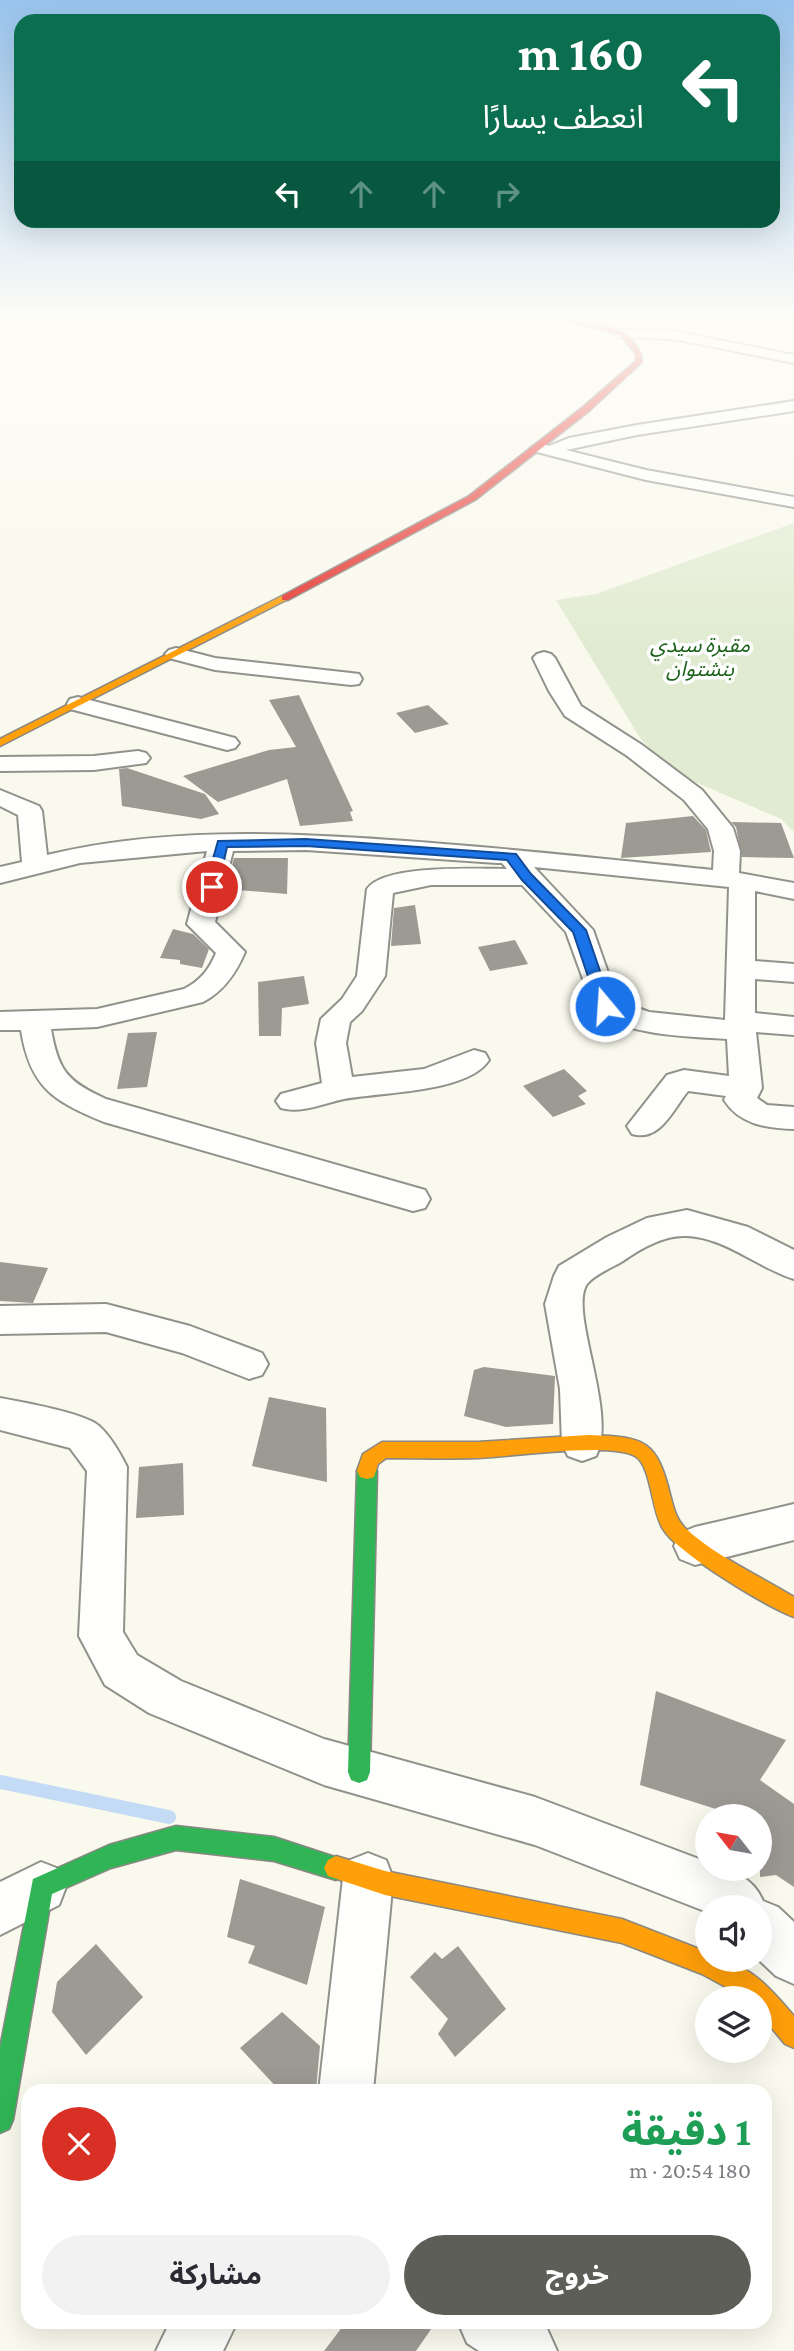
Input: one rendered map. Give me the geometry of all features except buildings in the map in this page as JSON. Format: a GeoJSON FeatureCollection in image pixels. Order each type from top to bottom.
{"type":"FeatureCollection","features":[{"type":"Feature","properties":{"kind":"street"},"geometry":{"type":"LineString","coordinates":[[0,742],[450,511],[544,450],[566,430]]}},
{"type":"Feature","properties":{"kind":"street"},"geometry":{"type":"LineString","coordinates":[[544,450],[639,430]]}},
{"type":"Feature","properties":{"kind":"street"},"geometry":{"type":"LineString","coordinates":[[544,450],[646,475],[794,502]]}},
{"type":"Feature","properties":{"kind":"street"},"geometry":{"type":"LineString","coordinates":[[176,654],[215,664],[351,679]]}},
{"type":"Feature","properties":{"kind":"street"},"geometry":{"type":"LineString","coordinates":[[544,658],[573,711],[634,750],[693,795],[720,828],[733,881],[740,969],[740,1025],[746,1088],[740,1100],[745,1107],[758,1114],[794,1118]]}},
{"type":"Feature","properties":{"kind":"street"},"geometry":{"type":"LineString","coordinates":[[78,704],[226,743]]}},
{"type":"Feature","properties":{"kind":"street"},"geometry":{"type":"LineString","coordinates":[[0,764],[94,763],[138,758]]}},
{"type":"Feature","properties":{"kind":"street"},"geometry":{"type":"LineString","coordinates":[[0,797],[30,811],[35,866]]}},
{"type":"Feature","properties":{"kind":"street"},"geometry":{"type":"LineString","coordinates":[[0,875],[80,855],[182,844],[306,842],[519,867],[733,881],[794,891]]}},
{"type":"Feature","properties":{"kind":"street"},"geometry":{"type":"LineString","coordinates":[[0,1021],[97,1018],[193,996],[207,989],[222,973],[231,952],[201,924],[222,844]]}},
{"type":"Feature","properties":{"kind":"street"},"geometry":{"type":"LineString","coordinates":[[519,867],[579,930],[605,1006],[611,1012],[660,1023],[794,1026]]}},
{"type":"Feature","properties":{"kind":"street"},"geometry":{"type":"LineString","coordinates":[[339,1090],[331,1043],[336,1019],[352,1004],[371,976],[380,889],[420,879],[519,867]]}},
{"type":"Feature","properties":{"kind":"street"},"geometry":{"type":"LineString","coordinates":[[740,969],[794,973]]}},
{"type":"Feature","properties":{"kind":"street"},"geometry":{"type":"LineString","coordinates":[[35,1021],[38,1047],[47,1075],[70,1096],[115,1114],[413,1199]]}},
{"type":"Feature","properties":{"kind":"street"},"geometry":{"type":"LineString","coordinates":[[292,1101],[339,1090],[424,1080],[449,1074],[474,1060]]}},
{"type":"Feature","properties":{"kind":"street"},"geometry":{"type":"LineString","coordinates":[[643,1126],[678,1082],[684,1080],[746,1088]]}},
{"type":"Feature","properties":{"kind":"street"},"geometry":{"type":"LineString","coordinates":[[582,1444],[579,1389],[563,1304],[572,1276],[619,1246],[659,1227],[687,1223],[736,1236],[794,1266]]}},
{"type":"Feature","properties":{"kind":"street"},"geometry":{"type":"LineString","coordinates":[[0,1320],[106,1318],[190,1341],[248,1364]]}},
{"type":"Feature","properties":{"kind":"street"},"geometry":{"type":"LineString","coordinates":[[0,1414],[49,1424],[84,1436],[107,1467],[101,1636],[121,1670],[165,1697],[324,1762],[535,1821],[727,1895]]}},
{"type":"Feature","properties":{"kind":"street"},"geometry":{"type":"LineString","coordinates":[[359,1772],[365,1485],[368,1462],[372,1454],[382,1450],[476,1450],[582,1444],[627,1445],[642,1450],[652,1461],[671,1526],[695,1546],[794,1608]]}},
{"type":"Feature","properties":{"kind":"street"},"geometry":{"type":"LineString","coordinates":[[695,1546],[794,1522]]}},
{"type":"Feature","properties":{"kind":"street"},"geometry":{"type":"LineString","coordinates":[[0,2120],[21,1899],[109,1857],[176,1838],[274,1849],[368,1878],[622,1931],[709,1965],[752,1987],[794,2035]]}},
{"type":"Feature","properties":{"kind":"street"},"geometry":{"type":"LineString","coordinates":[[347,2084],[368,1878]]}},
{"type":"Feature","properties":{"kind":"street"},"geometry":{"type":"LineString","coordinates":[[772,1937],[794,1958]]}},
{"type":"Feature","properties":{"kind":"street"},"geometry":{"type":"LineString","coordinates":[[186,2351],[202,2329]]}},
{"type":"Feature","properties":{"kind":"street"},"geometry":{"type":"LineString","coordinates":[[499,2329],[523,2344],[527,2351]]}},
{"type":"Feature","properties":{"kind":"green space","name":"مقبرة سيدي بنشتوان"},"geometry":{"type":"Polygon","coordinates":[[[794,523],[794,832],[781,819],[670,771],[640,738],[556,600],[596,594],[794,523]]]}},
{"type":"Feature","properties":{"kind":"waterway"},"geometry":{"type":"LineString","coordinates":[[1,1782],[169,1817]]}},
{"type":"Feature","properties":{"kind":"traffic: fast"},"geometry":{"type":"LineString","coordinates":[[359,1772],[367,1471]]}},
{"type":"Feature","properties":{"kind":"traffic: fast"},"geometry":{"type":"LineString","coordinates":[[0,2120],[41,1887],[109,1857],[176,1838],[274,1849],[336,1868]]}},
{"type":"Feature","properties":{"kind":"traffic: slow"},"geometry":{"type":"LineString","coordinates":[[0,743],[285,598]]}},
{"type":"Feature","properties":{"kind":"traffic: slow"},"geometry":{"type":"LineString","coordinates":[[367,1471],[370,1460],[382,1450],[478,1450],[589,1443],[630,1446],[643,1451],[653,1465],[667,1516],[678,1533],[708,1555],[794,1608]]}},
{"type":"Feature","properties":{"kind":"traffic: slow"},"geometry":{"type":"LineString","coordinates":[[336,1868],[385,1883],[622,1931],[709,1965],[752,1987],[794,2035]]}},
{"type":"Feature","properties":{"kind":"traffic: jam"},"geometry":{"type":"LineString","coordinates":[[285,598],[472,498],[559,430]]}},
{"type":"Feature","properties":{"kind":"route"},"geometry":{"type":"LineString","coordinates":[[212,887],[222,844],[306,842],[511,857],[548,900],[579,930],[605,1006]]}}]}
